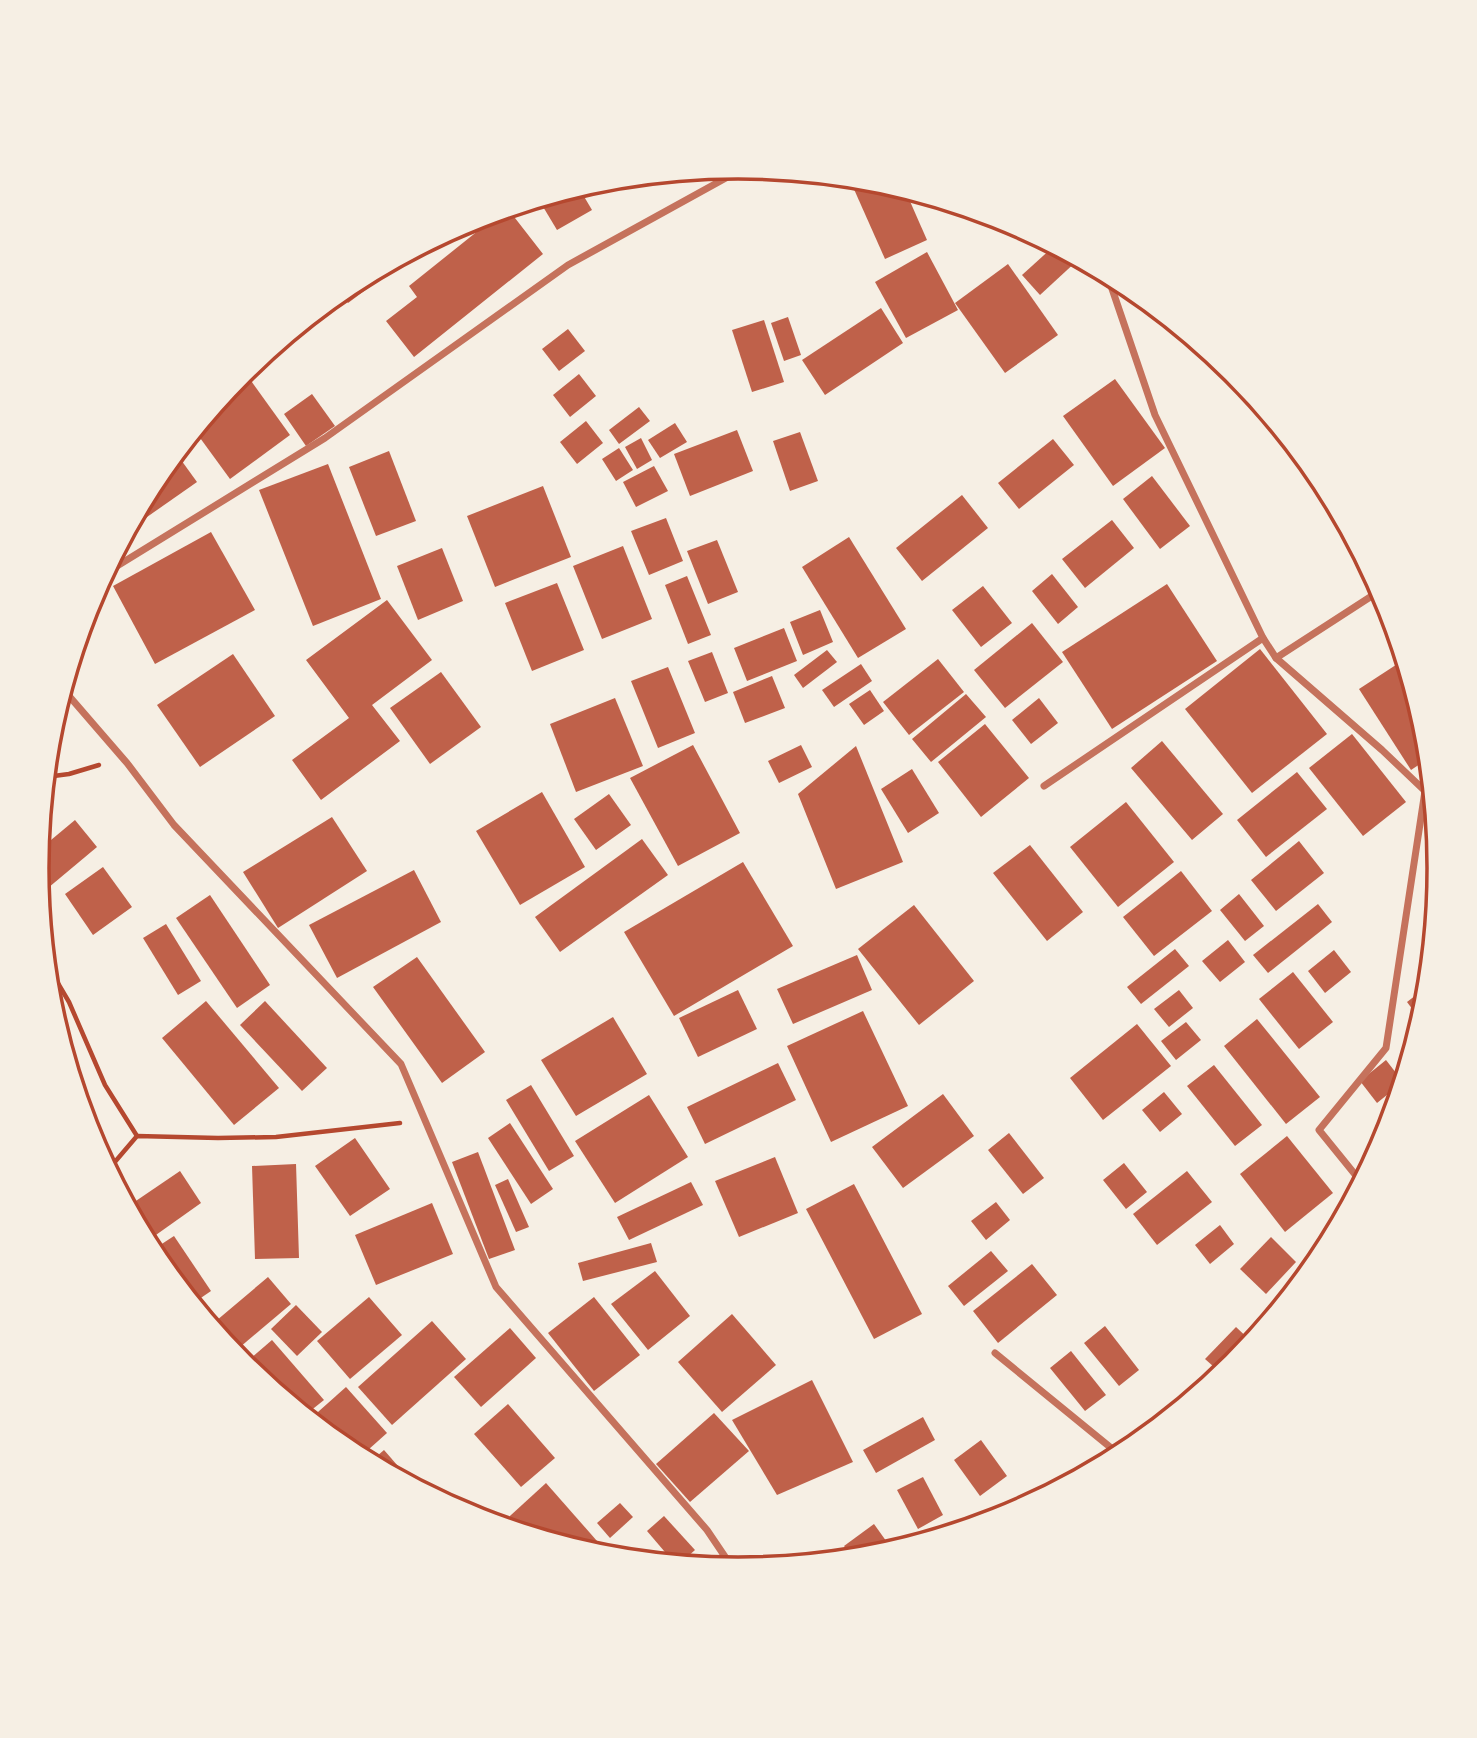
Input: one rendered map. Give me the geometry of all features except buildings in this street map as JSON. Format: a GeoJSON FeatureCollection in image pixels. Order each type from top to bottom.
{"type":"FeatureCollection","features":[{"type":"Feature","properties":{"kind":"street"},"geometry":{"type":"LineString","coordinates":[[120,564],[325,438],[568,265],[723,180]]}},
{"type":"Feature","properties":{"kind":"street"},"geometry":{"type":"LineString","coordinates":[[1112,290],[1155,415],[1263,638],[1276,657],[1423,789]]}},
{"type":"Feature","properties":{"kind":"street"},"geometry":{"type":"LineString","coordinates":[[1276,657],[1372,596]]}},
{"type":"Feature","properties":{"kind":"street"},"geometry":{"type":"LineString","coordinates":[[1045,786],[1263,638]]}},
{"type":"Feature","properties":{"kind":"street"},"geometry":{"type":"LineString","coordinates":[[70,698],[127,763],[174,825],[401,1064],[496,1287],[707,1530],[726,1558]]}},
{"type":"Feature","properties":{"kind":"street"},"geometry":{"type":"LineString","coordinates":[[1356,1176],[1319,1130],[1386,1048],[1424,797]]}},
{"type":"Feature","properties":{"kind":"street"},"geometry":{"type":"LineString","coordinates":[[995,1353],[1112,1448]]}},
{"type":"Feature","properties":{"kind":"path"},"geometry":{"type":"LineString","coordinates":[[56,776],[94,765],[127,763]]}},
{"type":"Feature","properties":{"kind":"path"},"geometry":{"type":"LineString","coordinates":[[59,985],[105,1085],[137,1136]]}},
{"type":"Feature","properties":{"kind":"path"},"geometry":{"type":"LineString","coordinates":[[137,1136],[276,1137],[425,1121]]}},
{"type":"Feature","properties":{"kind":"path"},"geometry":{"type":"LineString","coordinates":[[115,1163],[137,1136]]}}]}
